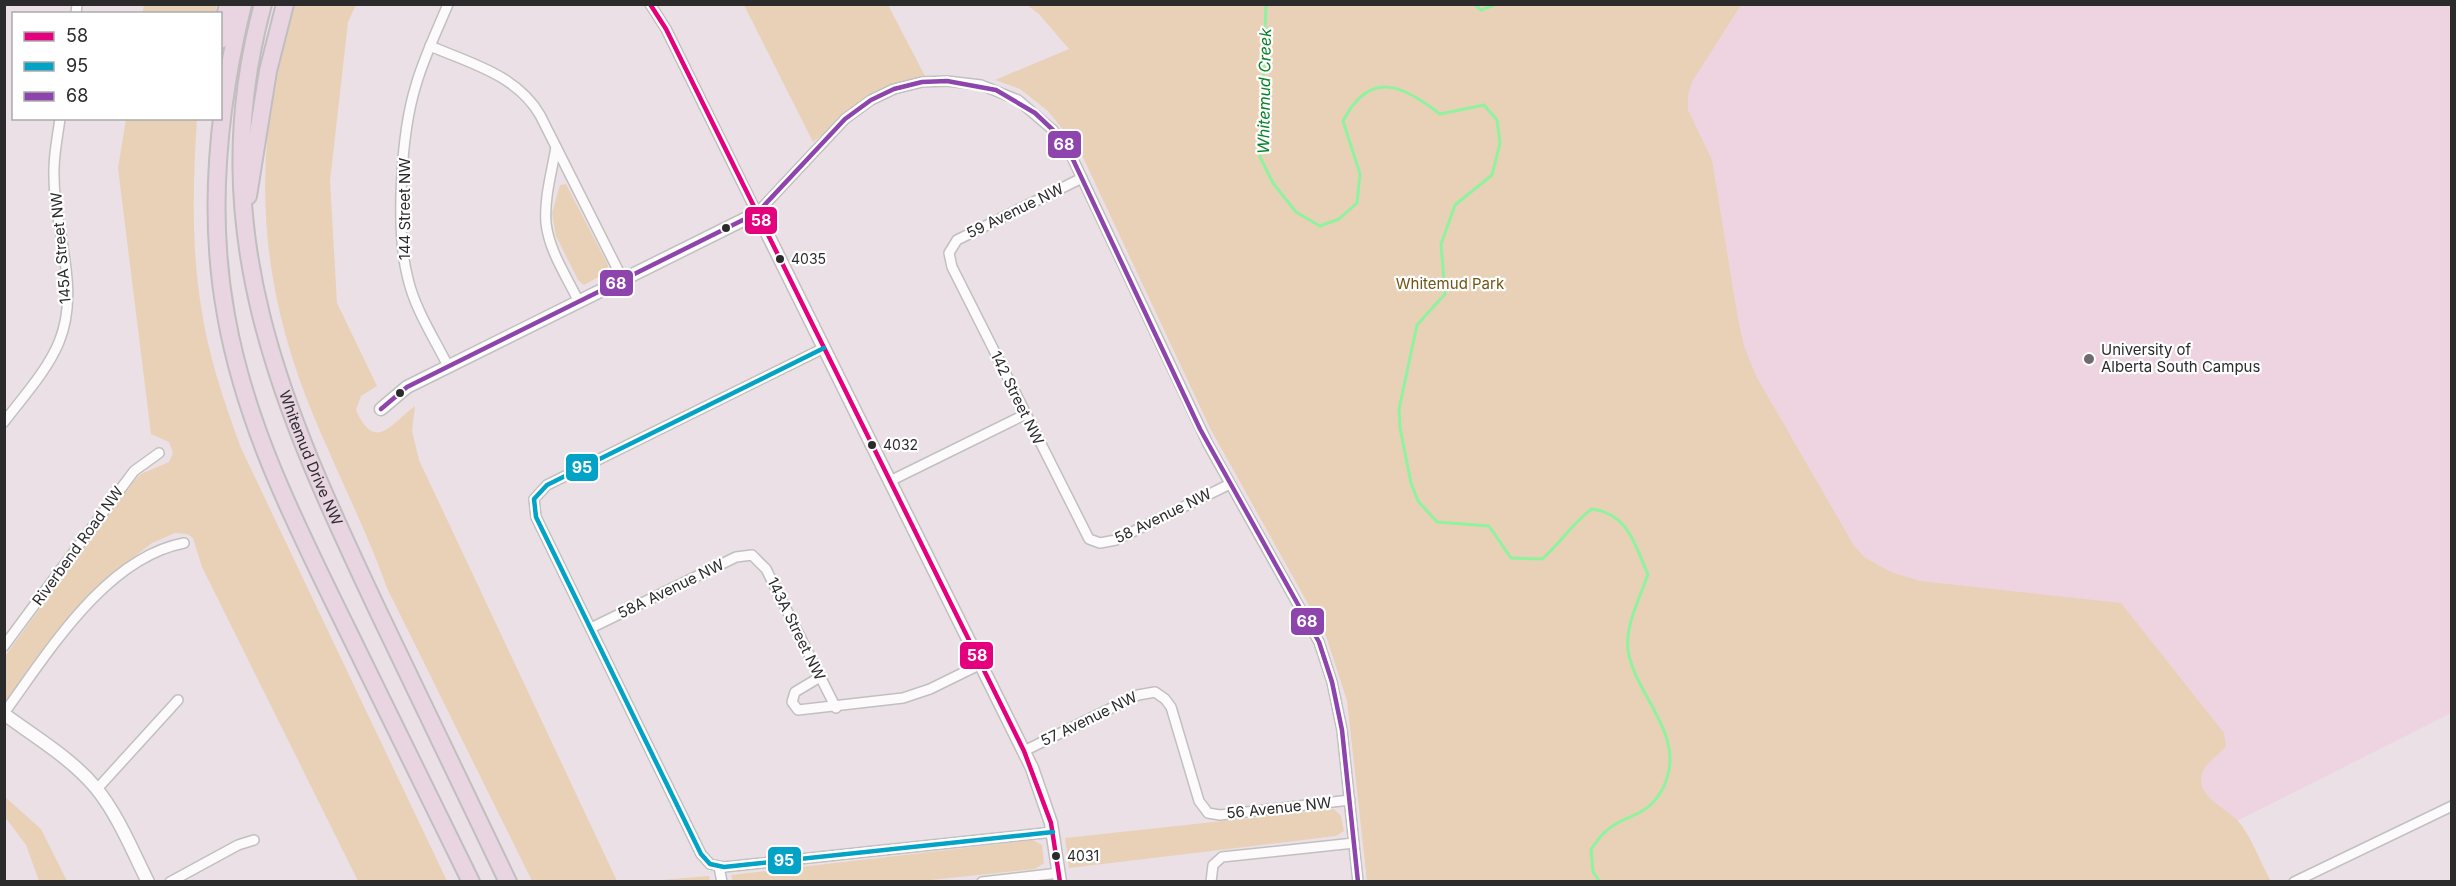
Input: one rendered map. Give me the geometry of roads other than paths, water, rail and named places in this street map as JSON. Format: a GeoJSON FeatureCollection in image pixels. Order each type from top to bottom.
{"type":"FeatureCollection","features":[{"type":"Feature","properties":{"kind":"highway"},"geometry":{"type":"LineString","coordinates":[[222,31],[228,4]]}},
{"type":"Feature","properties":{"kind":"highway"},"geometry":{"type":"LineString","coordinates":[[222,106],[243,4]]}},
{"type":"Feature","properties":{"kind":"highway","name":"Whitemud Drive NW"},"geometry":{"type":"LineString","coordinates":[[263,4],[253,41],[244,95],[240,157],[243,223],[259,312],[287,406],[337,524],[508,882]]}},
{"type":"Feature","properties":{"kind":"highway"},"geometry":{"type":"LineString","coordinates":[[243,223],[268,71],[285,4]]}},
{"type":"Feature","properties":{"kind":"highway"},"geometry":{"type":"LineString","coordinates":[[212,120],[216,177],[216,240],[225,314],[236,364],[252,416],[285,499],[460,859],[469,882]]}},
{"type":"Feature","properties":{"kind":"highway"},"geometry":{"type":"LineString","coordinates":[[216,177],[221,120]]}},
{"type":"Feature","properties":{"kind":"highway"},"geometry":{"type":"LineString","coordinates":[[416,690],[521,882]]}},
{"type":"Feature","properties":{"kind":"street","name":"144 Street NW"},"geometry":{"type":"LineString","coordinates":[[448,4],[415,85],[410,110],[404,166],[403,248],[410,287],[448,366]]}},
{"type":"Feature","properties":{"kind":"street"},"geometry":{"type":"LineString","coordinates":[[650,4],[666,29],[1024,751],[1053,832],[1059,878],[982,882]]}},
{"type":"Feature","properties":{"kind":"street"},"geometry":{"type":"LineString","coordinates":[[430,46],[498,75],[519,88],[536,107],[623,280]]}},
{"type":"Feature","properties":{"kind":"street"},"geometry":{"type":"LineString","coordinates":[[381,409],[402,390],[448,366],[757,213],[845,119],[871,100],[894,89],[934,81],[964,82],[996,90],[1027,106],[1053,130],[1068,149],[1192,413],[1319,642],[1339,711],[1358,882]]}},
{"type":"Feature","properties":{"kind":"street","name":"145A Street NW"},"geometry":{"type":"LineString","coordinates":[[4,422],[41,372],[59,341],[68,304],[54,169],[60,120]]}},
{"type":"Feature","properties":{"kind":"street"},"geometry":{"type":"LineString","coordinates":[[556,147],[546,223],[554,251],[579,302]]}},
{"type":"Feature","properties":{"kind":"street","name":"59 Avenue NW"},"geometry":{"type":"LineString","coordinates":[[951,248],[962,237],[1082,178]]}},
{"type":"Feature","properties":{"kind":"street","name":"142 Street NW"},"geometry":{"type":"LineString","coordinates":[[951,248],[949,258],[952,267],[1082,531],[1096,542]]}},
{"type":"Feature","properties":{"kind":"street"},"geometry":{"type":"LineString","coordinates":[[824,348],[547,485],[534,499],[536,517],[705,860],[719,867],[1053,832]]}},
{"type":"Feature","properties":{"kind":"street"},"geometry":{"type":"LineString","coordinates":[[890,481],[1026,414]]}},
{"type":"Feature","properties":{"kind":"street","name":"Riverbend Road NW"},"geometry":{"type":"LineString","coordinates":[[4,646],[134,471],[159,453]]}},
{"type":"Feature","properties":{"kind":"street","name":"58 Avenue NW"},"geometry":{"type":"LineString","coordinates":[[1096,542],[1116,540],[1230,484]]}},
{"type":"Feature","properties":{"kind":"street"},"geometry":{"type":"LineString","coordinates":[[148,882],[112,812],[97,789],[78,770],[4,714],[60,636],[104,590],[152,552],[184,543]]}},
{"type":"Feature","properties":{"kind":"street","name":"58A Avenue NW"},"geometry":{"type":"LineString","coordinates":[[591,628],[736,556],[752,555]]}},
{"type":"Feature","properties":{"kind":"street","name":"143A Street NW"},"geometry":{"type":"LineString","coordinates":[[752,555],[766,569],[836,708]]}},
{"type":"Feature","properties":{"kind":"street"},"geometry":{"type":"LineString","coordinates":[[820,677],[797,690],[793,695],[793,705],[803,712],[903,698],[930,689],[981,664]]}},
{"type":"Feature","properties":{"kind":"street","name":"57 Avenue NW"},"geometry":{"type":"LineString","coordinates":[[1024,751],[1138,695],[1155,692],[1166,699],[1171,707],[1199,801],[1208,813]]}},
{"type":"Feature","properties":{"kind":"street"},"geometry":{"type":"LineString","coordinates":[[97,789],[178,700]]}},
{"type":"Feature","properties":{"kind":"street","name":"56 Avenue NW"},"geometry":{"type":"LineString","coordinates":[[1208,813],[1220,815],[1350,800]]}},
{"type":"Feature","properties":{"kind":"street"},"geometry":{"type":"LineString","coordinates":[[2294,882],[2451,806]]}},
{"type":"Feature","properties":{"kind":"street"},"geometry":{"type":"LineString","coordinates":[[170,882],[238,844],[254,840]]}},
{"type":"Feature","properties":{"kind":"street"},"geometry":{"type":"LineString","coordinates":[[1211,882],[1211,870],[1215,862],[1230,855],[1354,843]]}},
{"type":"Feature","properties":{"kind":"street"},"geometry":{"type":"LineString","coordinates":[[719,867],[722,882]]}},
{"type":"Feature","properties":{"kind":"waterway","name":"Whitemud Creek"},"geometry":{"type":"LineString","coordinates":[[1266,4],[1260,157],[1273,183],[1296,212],[1320,226],[1339,219],[1357,203],[1360,174],[1343,121],[1353,105],[1364,94],[1376,88],[1388,87],[1400,90],[1440,114],[1484,105],[1497,120],[1500,143],[1492,175],[1455,205],[1441,244],[1445,294],[1417,325],[1399,409],[1400,428],[1411,483],[1418,501],[1437,522],[1489,526],[1511,558],[1542,559],[1578,520],[1592,509],[1604,512],[1622,524],[1629,532],[1639,552],[1648,574],[1631,621],[1628,650],[1640,684],[1665,734],[1669,751],[1669,769],[1657,798],[1643,810],[1614,825],[1591,849],[1593,872],[1600,882]]}},
{"type":"Feature","properties":{"kind":"waterway","name":"Whitemud Creek"},"geometry":{"type":"LineString","coordinates":[[1474,4],[1481,10],[1497,4]]}},
{"type":"Feature","properties":{"kind":"place","name":"4035"},"geometry":{"type":"Point","coordinates":[780,259]}},
{"type":"Feature","properties":{"kind":"place","name":"University of Alberta South Campus"},"geometry":{"type":"Point","coordinates":[2089,359]}},
{"type":"Feature","properties":{"kind":"place","name":"4032"},"geometry":{"type":"Point","coordinates":[872,445]}},
{"type":"Feature","properties":{"kind":"place","name":"4031"},"geometry":{"type":"Point","coordinates":[1056,856]}},
{"type":"Feature","properties":{"kind":"park label","name":"Whitemud Park"},"geometry":{"type":"Point","coordinates":[1450,284]}}]}
